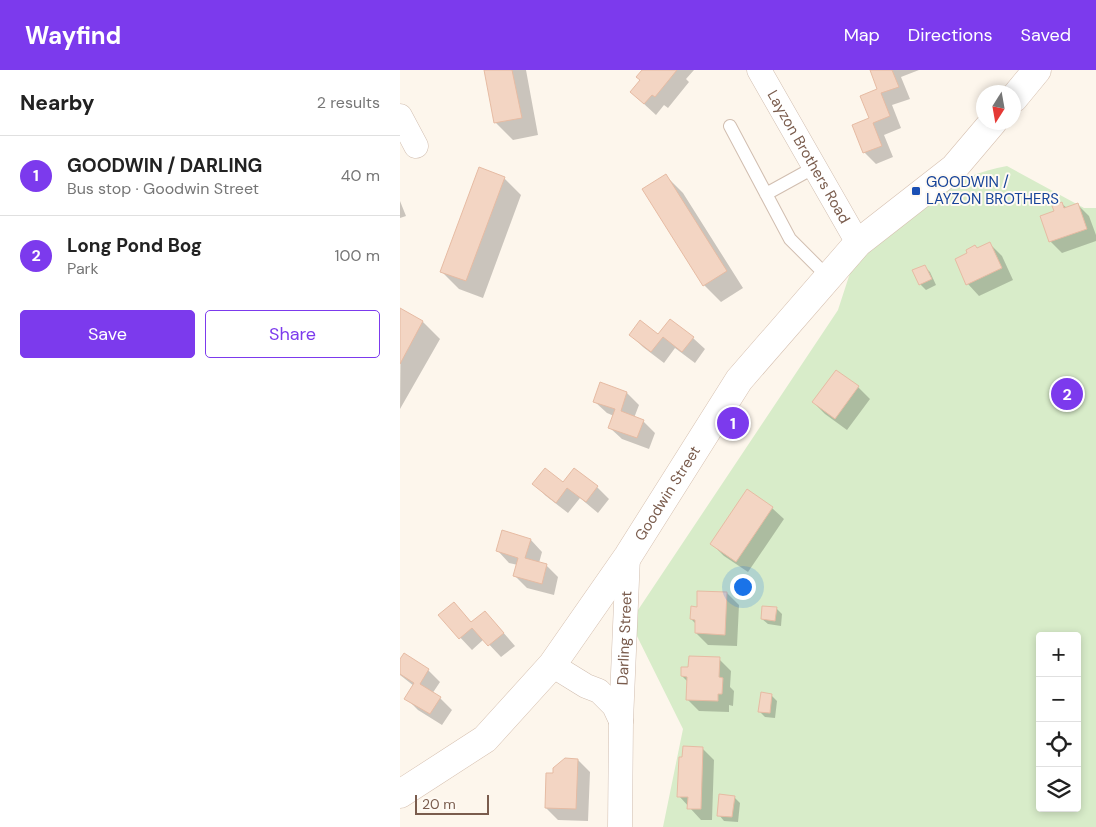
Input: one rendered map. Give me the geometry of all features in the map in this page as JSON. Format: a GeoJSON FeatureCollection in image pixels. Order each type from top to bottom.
{"type":"FeatureCollection","features":[{"type":"Feature","properties":{"kind":"main road"},"geometry":{"type":"LineString","coordinates":[[1021,90],[1038,70]]}},
{"type":"Feature","properties":{"kind":"main road","name":"Goodwin Street"},"geometry":{"type":"LineString","coordinates":[[400,794],[484,738],[552,665],[628,556],[739,380],[858,243],[954,168],[986,130]]}},
{"type":"Feature","properties":{"kind":"street","name":"Layzon Brothers Road"},"geometry":{"type":"LineString","coordinates":[[759,70],[858,243]]}},
{"type":"Feature","properties":{"kind":"street"},"geometry":{"type":"LineString","coordinates":[[400,116],[416,146]]}},
{"type":"Feature","properties":{"kind":"street","name":"Darling Street"},"geometry":{"type":"LineString","coordinates":[[620,827],[621,721],[628,556]]}},
{"type":"Feature","properties":{"kind":"street","name":"Darling Street"},"geometry":{"type":"LineString","coordinates":[[552,665],[586,686],[599,691],[614,706],[621,721]]}},
{"type":"Feature","properties":{"kind":"lane"},"geometry":{"type":"LineString","coordinates":[[730,126],[790,239],[828,277]]}},
{"type":"Feature","properties":{"kind":"lane"},"geometry":{"type":"LineString","coordinates":[[766,194],[815,167]]}},
{"type":"Feature","properties":{"kind":"green space"},"geometry":{"type":"Polygon","coordinates":[[[1007,166],[1084,208],[1096,208],[1096,827],[663,827],[683,729],[630,622],[838,310],[862,236],[932,194],[969,177],[1007,166]]]}},
{"type":"Feature","properties":{"kind":"building"},"geometry":{"type":"Polygon","coordinates":[[[484,70],[512,70],[522,118],[494,123],[484,70]]]}},
{"type":"Feature","properties":{"kind":"building"},"geometry":{"type":"Polygon","coordinates":[[[642,70],[677,70],[655,97],[652,95],[644,104],[630,92],[640,80],[636,77],[642,70]]]}},
{"type":"Feature","properties":{"kind":"building"},"geometry":{"type":"Polygon","coordinates":[[[870,70],[892,70],[899,87],[881,93],[890,116],[873,123],[882,146],[863,153],[852,125],[869,118],[860,96],[877,89],[870,70]]]}},
{"type":"Feature","properties":{"kind":"building"},"geometry":{"type":"Polygon","coordinates":[[[479,167],[505,177],[466,281],[440,272],[479,167]]]}},
{"type":"Feature","properties":{"kind":"building"},"geometry":{"type":"Polygon","coordinates":[[[666,174],[727,271],[703,286],[642,189],[666,174]]]}},
{"type":"Feature","properties":{"kind":"building"},"geometry":{"type":"Polygon","coordinates":[[[1062,202],[1064,208],[1078,203],[1087,229],[1049,242],[1040,216],[1054,211],[1052,206],[1062,202]]]}},
{"type":"Feature","properties":{"kind":"building"},"geometry":{"type":"Polygon","coordinates":[[[990,242],[1002,268],[966,285],[955,259],[967,253],[966,250],[975,245],[977,248],[990,242]]]}},
{"type":"Feature","properties":{"kind":"building"},"geometry":{"type":"Polygon","coordinates":[[[925,265],[932,279],[919,285],[912,270],[925,265]]]}},
{"type":"Feature","properties":{"kind":"building"},"geometry":{"type":"Polygon","coordinates":[[[400,308],[423,321],[400,364],[400,308]]]}},
{"type":"Feature","properties":{"kind":"building"},"geometry":{"type":"Polygon","coordinates":[[[670,319],[694,337],[682,352],[663,337],[651,352],[629,335],[640,320],[658,334],[670,319]]]}},
{"type":"Feature","properties":{"kind":"building"},"geometry":{"type":"Polygon","coordinates":[[[836,370],[859,386],[835,419],[812,402],[836,370]]]}},
{"type":"Feature","properties":{"kind":"building"},"geometry":{"type":"Polygon","coordinates":[[[600,382],[627,392],[621,411],[644,420],[637,438],[608,428],[615,409],[593,402],[600,382]]]}},
{"type":"Feature","properties":{"kind":"building"},"geometry":{"type":"Polygon","coordinates":[[[545,468],[563,482],[574,468],[598,486],[586,502],[567,488],[556,503],[532,484],[545,468]]]}},
{"type":"Feature","properties":{"kind":"building"},"geometry":{"type":"Polygon","coordinates":[[[747,489],[773,507],[736,562],[710,544],[747,489]]]}},
{"type":"Feature","properties":{"kind":"building"},"geometry":{"type":"Polygon","coordinates":[[[502,530],[531,539],[525,558],[547,564],[542,584],[513,576],[518,558],[496,551],[502,530]]]}},
{"type":"Feature","properties":{"kind":"building"},"geometry":{"type":"Polygon","coordinates":[[[697,591],[727,592],[725,635],[695,633],[695,620],[690,619],[691,606],[697,607],[697,591]]]}},
{"type":"Feature","properties":{"kind":"building"},"geometry":{"type":"Polygon","coordinates":[[[454,602],[471,622],[485,611],[504,633],[488,646],[472,628],[459,639],[438,615],[454,602]]]}},
{"type":"Feature","properties":{"kind":"building"},"geometry":{"type":"Polygon","coordinates":[[[762,606],[777,607],[775,621],[761,619],[762,606]]]}},
{"type":"Feature","properties":{"kind":"building"},"geometry":{"type":"Polygon","coordinates":[[[404,653],[429,669],[420,684],[441,697],[430,714],[404,699],[414,683],[400,674],[400,659],[404,653]]]}},
{"type":"Feature","properties":{"kind":"building"},"geometry":{"type":"Polygon","coordinates":[[[689,656],[720,657],[719,677],[723,678],[722,694],[718,694],[718,701],[686,700],[687,677],[681,676],[681,667],[688,667],[689,656]]]}},
{"type":"Feature","properties":{"kind":"building"},"geometry":{"type":"Polygon","coordinates":[[[761,692],[772,694],[770,713],[758,712],[761,692]]]}},
{"type":"Feature","properties":{"kind":"building"},"geometry":{"type":"Polygon","coordinates":[[[683,746],[703,747],[701,809],[687,809],[688,797],[677,797],[679,757],[682,757],[683,746]]]}},
{"type":"Feature","properties":{"kind":"building"},"geometry":{"type":"Polygon","coordinates":[[[565,758],[578,759],[576,809],[545,808],[546,773],[553,773],[553,768],[565,758]]]}},
{"type":"Feature","properties":{"kind":"building"},"geometry":{"type":"Polygon","coordinates":[[[719,794],[735,796],[732,817],[717,816],[719,794]]]}},
{"type":"Feature","properties":{"kind":"place","name":"GOODWIN / LAYZON BROTHERS"},"geometry":{"type":"Point","coordinates":[916,191]}},
{"type":"Feature","properties":{"kind":"place","name":"Long Pond Bog"},"geometry":{"type":"Point","coordinates":[1067,394]}},
{"type":"Feature","properties":{"kind":"place","name":"GOODWIN / DARLING"},"geometry":{"type":"Point","coordinates":[733,423]}}]}
